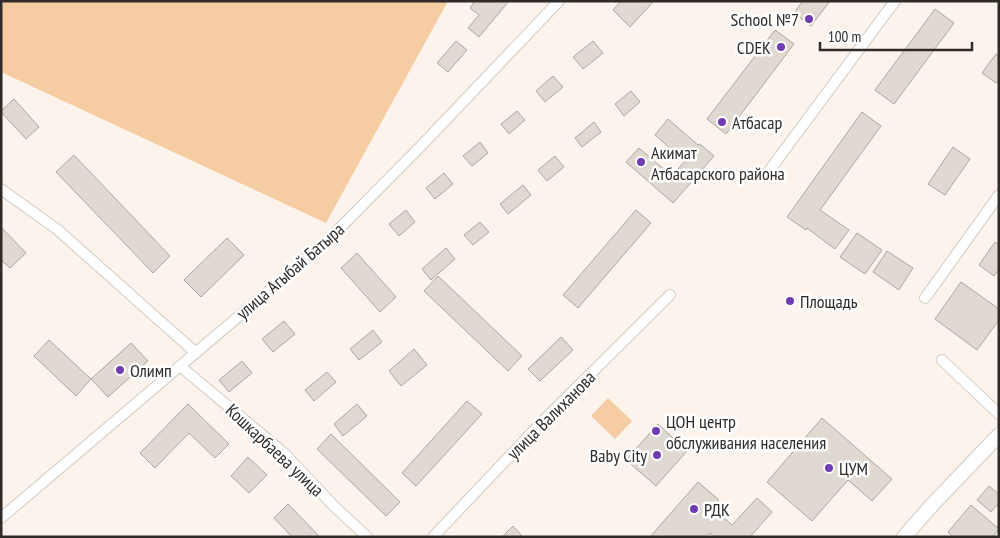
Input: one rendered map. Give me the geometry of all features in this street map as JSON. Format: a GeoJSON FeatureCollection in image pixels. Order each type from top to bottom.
{"type":"FeatureCollection","features":[{"type":"Feature","properties":{"kind":"main road"},"geometry":{"type":"LineString","coordinates":[[904,537],[999,435]]}},
{"type":"Feature","properties":{"kind":"street","name":"улица Агыбай Батыра"},"geometry":{"type":"LineString","coordinates":[[1,518],[325,243],[421,146],[559,1]]}},
{"type":"Feature","properties":{"kind":"street"},"geometry":{"type":"LineString","coordinates":[[769,171],[895,1]]}},
{"type":"Feature","properties":{"kind":"street"},"geometry":{"type":"LineString","coordinates":[[1,189],[58,230],[196,353]]}},
{"type":"Feature","properties":{"kind":"street"},"geometry":{"type":"LineString","coordinates":[[925,298],[999,194]]}},
{"type":"Feature","properties":{"kind":"street","name":"улица Валиханова"},"geometry":{"type":"LineString","coordinates":[[433,537],[542,422],[670,295]]}},
{"type":"Feature","properties":{"kind":"street"},"geometry":{"type":"LineString","coordinates":[[942,360],[999,414]]}},
{"type":"Feature","properties":{"kind":"street","name":"Кошкарбаева улица"},"geometry":{"type":"LineString","coordinates":[[180,366],[284,453],[334,506],[367,537]]}},
{"type":"Feature","properties":{"kind":"shaded area"},"geometry":{"type":"Polygon","coordinates":[[[5,1],[448,1],[326,223],[1,72],[1,6],[5,1]]]}},
{"type":"Feature","properties":{"kind":"shaded area"},"geometry":{"type":"Polygon","coordinates":[[[608,398],[632,421],[615,439],[591,416],[608,398]]]}},
{"type":"Feature","properties":{"kind":"building"},"geometry":{"type":"Polygon","coordinates":[[[475,1],[509,1],[479,37],[468,28],[479,15],[470,8],[475,1]]]}},
{"type":"Feature","properties":{"kind":"building"},"geometry":{"type":"Polygon","coordinates":[[[621,1],[654,1],[630,27],[613,10],[621,1]]]}},
{"type":"Feature","properties":{"kind":"building","name":"School №7"},"geometry":{"type":"Polygon","coordinates":[[[803,1],[830,1],[811,26],[794,13],[803,1]]]}},
{"type":"Feature","properties":{"kind":"building"},"geometry":{"type":"Polygon","coordinates":[[[935,9],[954,23],[894,104],[875,90],[935,9]]]}},
{"type":"Feature","properties":{"kind":"building"},"geometry":{"type":"Polygon","coordinates":[[[775,30],[794,44],[726,134],[707,119],[775,30]]]}},
{"type":"Feature","properties":{"kind":"building"},"geometry":{"type":"Polygon","coordinates":[[[456,41],[467,50],[448,72],[437,63],[456,41]]]}},
{"type":"Feature","properties":{"kind":"building"},"geometry":{"type":"Polygon","coordinates":[[[593,41],[603,53],[583,69],[573,57],[593,41]]]}},
{"type":"Feature","properties":{"kind":"building"},"geometry":{"type":"Polygon","coordinates":[[[996,54],[999,56],[999,80],[996,83],[982,73],[996,54]]]}},
{"type":"Feature","properties":{"kind":"building"},"geometry":{"type":"Polygon","coordinates":[[[553,76],[563,87],[545,102],[536,91],[553,76]]]}},
{"type":"Feature","properties":{"kind":"building"},"geometry":{"type":"Polygon","coordinates":[[[631,91],[640,102],[624,116],[615,104],[631,91]]]}},
{"type":"Feature","properties":{"kind":"building"},"geometry":{"type":"Polygon","coordinates":[[[14,99],[39,127],[26,139],[1,112],[14,99]]]}},
{"type":"Feature","properties":{"kind":"building"},"geometry":{"type":"Polygon","coordinates":[[[517,111],[525,120],[509,134],[501,124],[517,111]]]}},
{"type":"Feature","properties":{"kind":"building"},"geometry":{"type":"Polygon","coordinates":[[[862,112],[881,126],[820,210],[849,230],[835,249],[807,228],[806,230],[787,217],[862,112]]]}},
{"type":"Feature","properties":{"kind":"building","name":"Акимат Атбасарского района"},"geometry":{"type":"Polygon","coordinates":[[[668,119],[714,156],[673,203],[626,162],[639,148],[672,176],[685,161],[655,135],[668,119]]]}},
{"type":"Feature","properties":{"kind":"building"},"geometry":{"type":"Polygon","coordinates":[[[594,122],[601,132],[582,147],[575,138],[594,122]]]}},
{"type":"Feature","properties":{"kind":"building"},"geometry":{"type":"Polygon","coordinates":[[[480,142],[488,153],[472,166],[463,156],[480,142]]]}},
{"type":"Feature","properties":{"kind":"building"},"geometry":{"type":"Polygon","coordinates":[[[953,147],[970,159],[945,195],[928,184],[953,147]]]}},
{"type":"Feature","properties":{"kind":"building"},"geometry":{"type":"Polygon","coordinates":[[[74,155],[170,256],[153,273],[56,172],[74,155]]]}},
{"type":"Feature","properties":{"kind":"building"},"geometry":{"type":"Polygon","coordinates":[[[555,156],[564,167],[547,181],[538,170],[555,156]]]}},
{"type":"Feature","properties":{"kind":"building"},"geometry":{"type":"Polygon","coordinates":[[[444,173],[453,184],[435,199],[426,188],[444,173]]]}},
{"type":"Feature","properties":{"kind":"building"},"geometry":{"type":"Polygon","coordinates":[[[523,185],[531,195],[508,214],[500,204],[523,185]]]}},
{"type":"Feature","properties":{"kind":"building"},"geometry":{"type":"Polygon","coordinates":[[[406,210],[415,222],[399,236],[389,224],[406,210]]]}},
{"type":"Feature","properties":{"kind":"building"},"geometry":{"type":"Polygon","coordinates":[[[636,210],[651,223],[578,308],[563,295],[636,210]]]}},
{"type":"Feature","properties":{"kind":"building"},"geometry":{"type":"Polygon","coordinates":[[[480,222],[489,232],[473,245],[464,235],[480,222]]]}},
{"type":"Feature","properties":{"kind":"building"},"geometry":{"type":"Polygon","coordinates":[[[1,227],[26,253],[10,268],[1,260],[1,227]]]}},
{"type":"Feature","properties":{"kind":"building"},"geometry":{"type":"Polygon","coordinates":[[[857,233],[882,250],[865,274],[840,257],[857,233]]]}},
{"type":"Feature","properties":{"kind":"building"},"geometry":{"type":"Polygon","coordinates":[[[227,238],[244,255],[201,297],[184,280],[227,238]]]}},
{"type":"Feature","properties":{"kind":"building"},"geometry":{"type":"Polygon","coordinates":[[[995,242],[999,245],[999,269],[994,276],[979,265],[995,242]]]}},
{"type":"Feature","properties":{"kind":"building"},"geometry":{"type":"Polygon","coordinates":[[[446,248],[455,259],[431,280],[422,269],[446,248]]]}},
{"type":"Feature","properties":{"kind":"building"},"geometry":{"type":"Polygon","coordinates":[[[887,251],[913,268],[899,290],[873,272],[887,251]]]}},
{"type":"Feature","properties":{"kind":"building"},"geometry":{"type":"Polygon","coordinates":[[[357,253],[396,297],[380,312],[341,268],[357,253]]]}},
{"type":"Feature","properties":{"kind":"building"},"geometry":{"type":"Polygon","coordinates":[[[438,276],[522,356],[508,371],[424,291],[438,276]]]}},
{"type":"Feature","properties":{"kind":"building"},"geometry":{"type":"Polygon","coordinates":[[[961,282],[999,309],[999,320],[977,350],[935,319],[961,282]]]}},
{"type":"Feature","properties":{"kind":"building"},"geometry":{"type":"Polygon","coordinates":[[[284,321],[295,334],[273,352],[262,339],[284,321]]]}},
{"type":"Feature","properties":{"kind":"building"},"geometry":{"type":"Polygon","coordinates":[[[373,330],[382,342],[359,360],[350,349],[373,330]]]}},
{"type":"Feature","properties":{"kind":"building"},"geometry":{"type":"Polygon","coordinates":[[[561,337],[573,350],[540,381],[528,369],[561,337]]]}},
{"type":"Feature","properties":{"kind":"building","name":"Олимп"},"geometry":{"type":"Polygon","coordinates":[[[49,340],[91,379],[76,396],[34,356],[49,340]]]}},
{"type":"Feature","properties":{"kind":"building","name":"Олимп"},"geometry":{"type":"Polygon","coordinates":[[[131,343],[148,361],[108,397],[91,379],[131,343]]]}},
{"type":"Feature","properties":{"kind":"building"},"geometry":{"type":"Polygon","coordinates":[[[414,349],[427,365],[401,386],[389,371],[414,349]]]}},
{"type":"Feature","properties":{"kind":"building"},"geometry":{"type":"Polygon","coordinates":[[[242,361],[252,373],[229,392],[219,380],[242,361]]]}},
{"type":"Feature","properties":{"kind":"building"},"geometry":{"type":"Polygon","coordinates":[[[327,372],[336,382],[314,401],[305,390],[327,372]]]}},
{"type":"Feature","properties":{"kind":"building"},"geometry":{"type":"Polygon","coordinates":[[[467,401],[482,414],[416,486],[402,473],[467,401]]]}},
{"type":"Feature","properties":{"kind":"building"},"geometry":{"type":"Polygon","coordinates":[[[188,404],[229,444],[215,458],[189,433],[155,468],[140,453],[188,404]]]}},
{"type":"Feature","properties":{"kind":"building"},"geometry":{"type":"Polygon","coordinates":[[[357,404],[367,416],[343,436],[334,424],[357,404]]]}},
{"type":"Feature","properties":{"kind":"building","name":"ЦУМ"},"geometry":{"type":"Polygon","coordinates":[[[822,418],[892,479],[872,501],[848,480],[812,521],[767,482],[822,418]]]}},
{"type":"Feature","properties":{"kind":"building","name":"Baby City"},"geometry":{"type":"Polygon","coordinates":[[[658,424],[687,451],[656,486],[626,460],[658,424]]]}},
{"type":"Feature","properties":{"kind":"building"},"geometry":{"type":"Polygon","coordinates":[[[331,434],[400,502],[386,516],[317,449],[331,434]]]}},
{"type":"Feature","properties":{"kind":"building"},"geometry":{"type":"Polygon","coordinates":[[[248,457],[267,475],[249,493],[231,476],[248,457]]]}},
{"type":"Feature","properties":{"kind":"building","name":"РДК"},"geometry":{"type":"Polygon","coordinates":[[[698,482],[719,500],[712,507],[732,525],[757,498],[772,512],[750,537],[714,537],[710,533],[707,537],[650,537],[698,482]]]}},
{"type":"Feature","properties":{"kind":"building"},"geometry":{"type":"Polygon","coordinates":[[[989,486],[999,494],[999,503],[991,512],[977,500],[989,486]]]}},
{"type":"Feature","properties":{"kind":"building"},"geometry":{"type":"Polygon","coordinates":[[[288,504],[320,537],[292,537],[274,518],[288,504]]]}},
{"type":"Feature","properties":{"kind":"building"},"geometry":{"type":"Polygon","coordinates":[[[971,505],[999,529],[993,537],[953,537],[948,532],[971,505]]]}},
{"type":"Feature","properties":{"kind":"building"},"geometry":{"type":"Polygon","coordinates":[[[513,526],[523,537],[502,537],[513,526]]]}},
{"type":"Feature","properties":{"kind":"place","name":"School №7"},"geometry":{"type":"Point","coordinates":[809,19]}},
{"type":"Feature","properties":{"kind":"place","name":"CDEK"},"geometry":{"type":"Point","coordinates":[781,47]}},
{"type":"Feature","properties":{"kind":"place","name":"Атбасар"},"geometry":{"type":"Point","coordinates":[722,122]}},
{"type":"Feature","properties":{"kind":"place","name":"Акимат Атбасарского района"},"geometry":{"type":"Point","coordinates":[641,162]}},
{"type":"Feature","properties":{"kind":"place","name":"Площадь"},"geometry":{"type":"Point","coordinates":[790,301]}},
{"type":"Feature","properties":{"kind":"place","name":"Олимп"},"geometry":{"type":"Point","coordinates":[120,370]}},
{"type":"Feature","properties":{"kind":"place","name":"ЦОН центр обслуживания населения"},"geometry":{"type":"Point","coordinates":[656,431]}},
{"type":"Feature","properties":{"kind":"place","name":"Baby City"},"geometry":{"type":"Point","coordinates":[657,455]}},
{"type":"Feature","properties":{"kind":"place","name":"ЦУМ"},"geometry":{"type":"Point","coordinates":[829,468]}},
{"type":"Feature","properties":{"kind":"place","name":"РДК"},"geometry":{"type":"Point","coordinates":[694,509]}}]}
